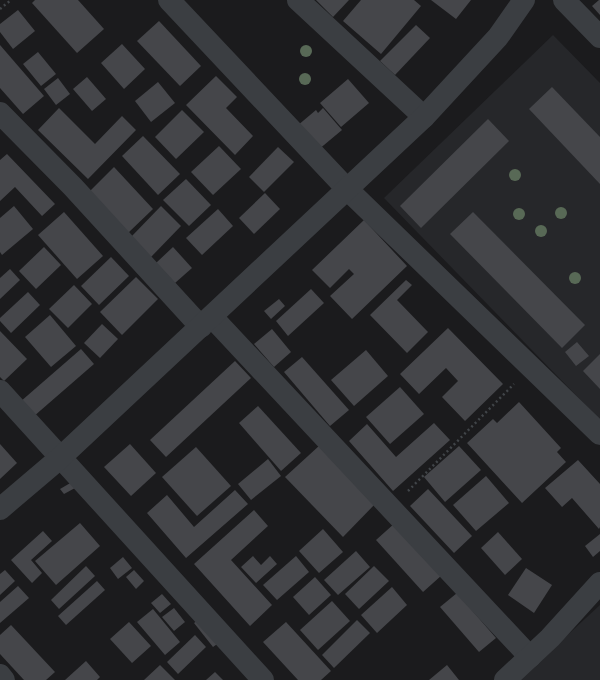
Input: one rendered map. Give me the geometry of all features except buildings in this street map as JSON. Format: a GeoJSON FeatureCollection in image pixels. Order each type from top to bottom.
{"type":"FeatureCollection","features":[{"type":"Feature","properties":{"kind":"street"},"geometry":{"type":"LineString","coordinates":[[169,0],[347,189],[530,368],[600,434]]}},
{"type":"Feature","properties":{"kind":"street"},"geometry":{"type":"LineString","coordinates":[[298,0],[424,117]]}},
{"type":"Feature","properties":{"kind":"street"},"geometry":{"type":"LineString","coordinates":[[0,509],[60,458],[207,322],[424,117],[498,37],[524,0]]}},
{"type":"Feature","properties":{"kind":"street"},"geometry":{"type":"LineString","coordinates":[[564,0],[600,37]]}},
{"type":"Feature","properties":{"kind":"street"},"geometry":{"type":"LineString","coordinates":[[0,113],[393,509],[530,657]]}},
{"type":"Feature","properties":{"kind":"street"},"geometry":{"type":"LineString","coordinates":[[0,391],[263,680]]}},
{"type":"Feature","properties":{"kind":"street"},"geometry":{"type":"LineString","coordinates":[[505,680],[550,638],[600,583]]}},
{"type":"Feature","properties":{"kind":"street"},"geometry":{"type":"LineString","coordinates":[[0,675],[4,680]]}},
{"type":"Feature","properties":{"kind":"path"},"geometry":{"type":"LineString","coordinates":[[0,9],[11,0]]}},
{"type":"Feature","properties":{"kind":"path"},"geometry":{"type":"LineString","coordinates":[[393,509],[415,483],[530,368]]}},
{"type":"Feature","properties":{"kind":"shaded area"},"geometry":{"type":"Polygon","coordinates":[[[553,35],[600,83],[600,420],[384,198],[553,35]]]}},
{"type":"Feature","properties":{"kind":"shaded area"},"geometry":{"type":"Polygon","coordinates":[[[600,605],[600,680],[519,680],[600,605]]]}}]}
